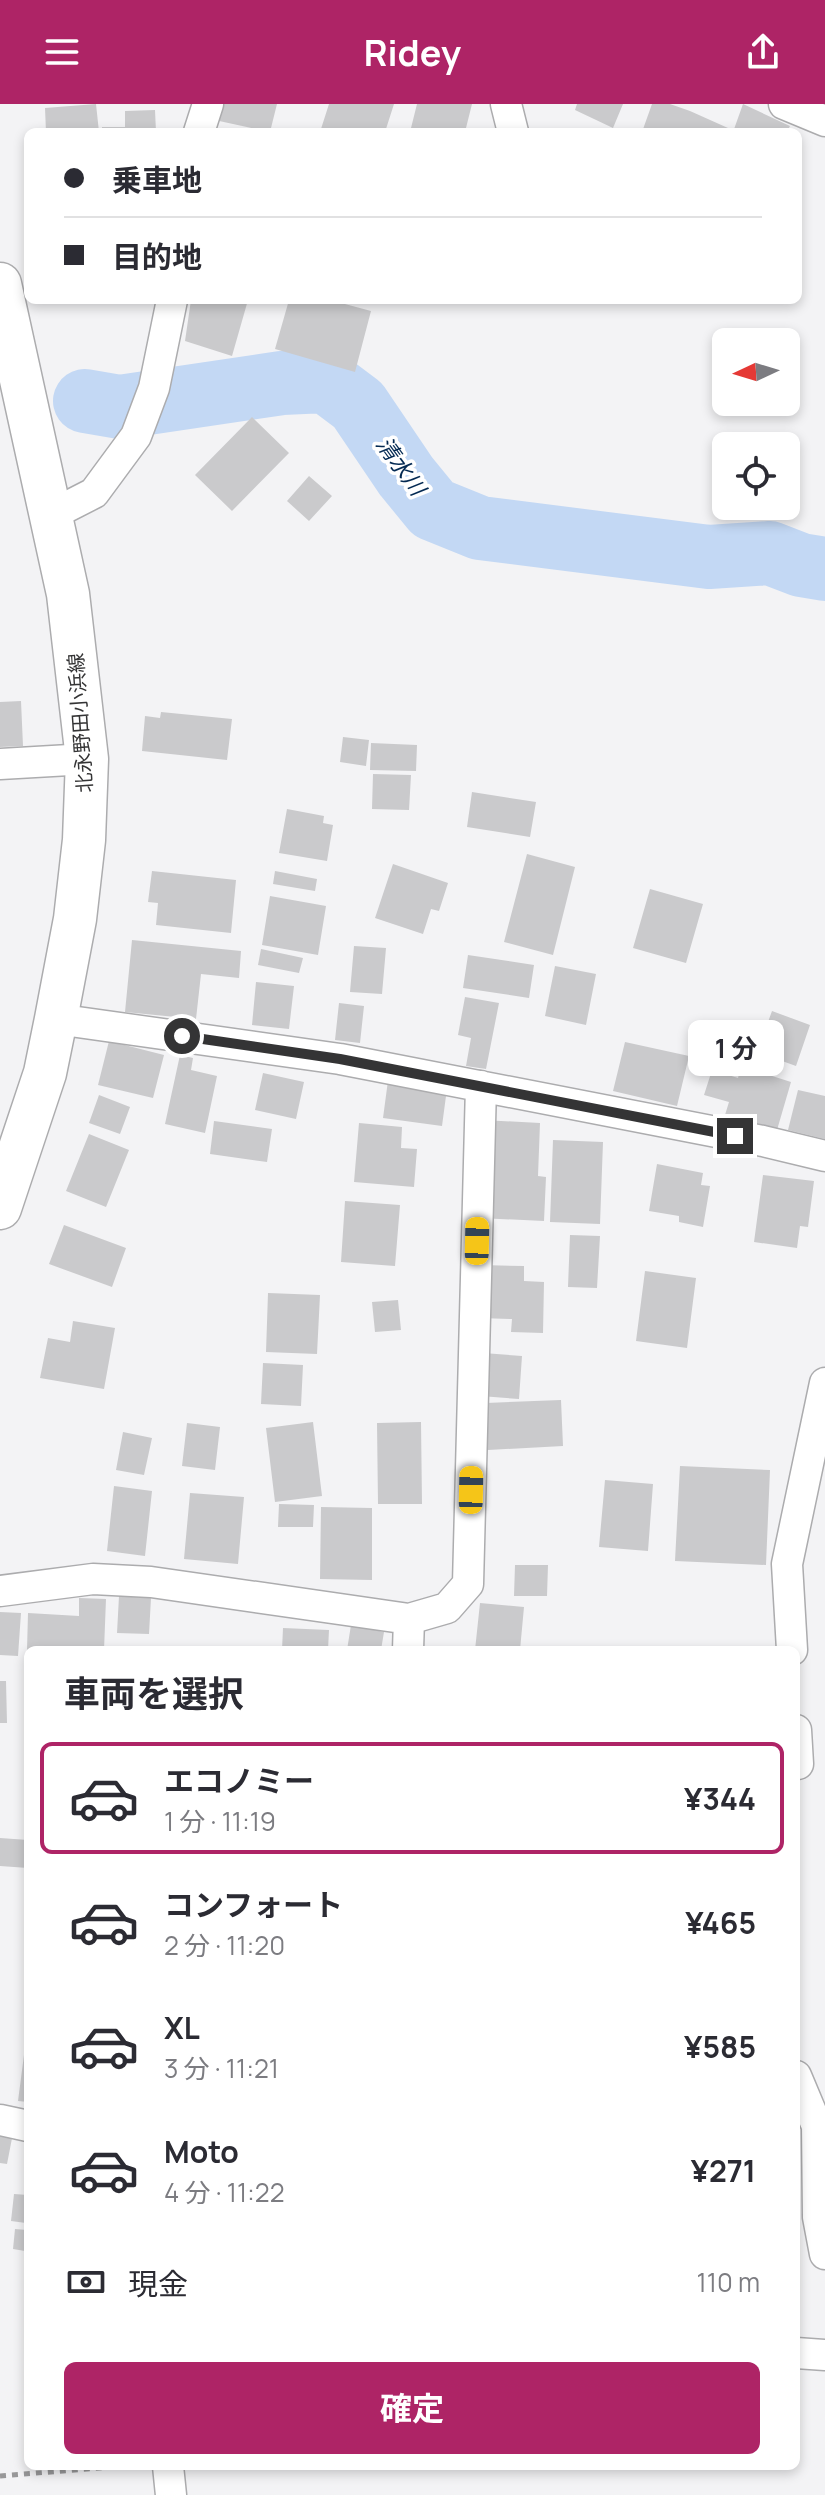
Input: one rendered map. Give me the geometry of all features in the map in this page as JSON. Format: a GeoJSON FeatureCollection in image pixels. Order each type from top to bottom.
{"type":"FeatureCollection","features":[{"type":"Feature","properties":{"kind":"main road","name":"北永野田小浜線"},"geometry":{"type":"LineString","coordinates":[[0,284],[8,358],[51,515],[68,594],[87,759],[84,840],[75,919],[56,1019],[45,1073],[0,1208]]}},
{"type":"Feature","properties":{"kind":"street"},"geometry":{"type":"LineString","coordinates":[[200,128],[208,104]]}},
{"type":"Feature","properties":{"kind":"street"},"geometry":{"type":"LineString","coordinates":[[506,104],[512,128]]}},
{"type":"Feature","properties":{"kind":"street"},"geometry":{"type":"LineString","coordinates":[[784,104],[825,121]]}},
{"type":"Feature","properties":{"kind":"street"},"geometry":{"type":"LineString","coordinates":[[51,515],[94,493],[136,436],[154,388],[171,304]]}},
{"type":"Feature","properties":{"kind":"street"},"geometry":{"type":"LineString","coordinates":[[0,764],[87,759]]}},
{"type":"Feature","properties":{"kind":"street"},"geometry":{"type":"LineString","coordinates":[[56,1019],[340,1059],[825,1156]]}},
{"type":"Feature","properties":{"kind":"street"},"geometry":{"type":"LineString","coordinates":[[0,1591],[93,1579],[151,1582],[409,1619],[447,1608],[468,1584],[481,1086]]}},
{"type":"Feature","properties":{"kind":"street"},"geometry":{"type":"LineString","coordinates":[[792,1646],[787,1564],[825,1383]]}},
{"type":"Feature","properties":{"kind":"street"},"geometry":{"type":"LineString","coordinates":[[408,1646],[409,1619]]}},
{"type":"Feature","properties":{"kind":"street"},"geometry":{"type":"LineString","coordinates":[[800,1744],[806,1764]]}},
{"type":"Feature","properties":{"kind":"street"},"geometry":{"type":"LineString","coordinates":[[800,2086],[817,2126],[818,2217],[825,2254]]}},
{"type":"Feature","properties":{"kind":"street"},"geometry":{"type":"LineString","coordinates":[[0,2120],[24,2125]]}},
{"type":"Feature","properties":{"kind":"street"},"geometry":{"type":"LineString","coordinates":[[800,2353],[825,2355]]}},
{"type":"Feature","properties":{"kind":"street"},"geometry":{"type":"LineString","coordinates":[[168,2470],[171,2495]]}},
{"type":"Feature","properties":{"kind":"path"},"geometry":{"type":"LineString","coordinates":[[0,2476],[74,2470]]}},
{"type":"Feature","properties":{"kind":"building"},"geometry":{"type":"Polygon","coordinates":[[[96,104],[99,128],[46,128],[45,108],[96,104]]]}},
{"type":"Feature","properties":{"kind":"building"},"geometry":{"type":"Polygon","coordinates":[[[216,104],[277,104],[271,128],[252,128],[210,119],[216,104]]]}},
{"type":"Feature","properties":{"kind":"building"},"geometry":{"type":"Polygon","coordinates":[[[329,104],[394,104],[386,128],[321,128],[329,104]]]}},
{"type":"Feature","properties":{"kind":"building"},"geometry":{"type":"Polygon","coordinates":[[[417,104],[472,104],[466,128],[411,128],[417,104]]]}},
{"type":"Feature","properties":{"kind":"building"},"geometry":{"type":"Polygon","coordinates":[[[577,104],[623,104],[613,128],[575,110],[577,104]]]}},
{"type":"Feature","properties":{"kind":"building"},"geometry":{"type":"Polygon","coordinates":[[[652,104],[670,104],[728,128],[643,128],[652,104]]]}},
{"type":"Feature","properties":{"kind":"building"},"geometry":{"type":"Polygon","coordinates":[[[743,104],[790,126],[789,128],[734,128],[743,104]]]}},
{"type":"Feature","properties":{"kind":"building"},"geometry":{"type":"Polygon","coordinates":[[[155,110],[156,128],[102,128],[125,127],[125,111],[155,110]]]}},
{"type":"Feature","properties":{"kind":"building"},"geometry":{"type":"Polygon","coordinates":[[[190,304],[247,304],[232,356],[185,341],[190,304]]]}},
{"type":"Feature","properties":{"kind":"building"},"geometry":{"type":"Polygon","coordinates":[[[288,304],[345,304],[371,311],[355,372],[275,349],[288,304]]]}},
{"type":"Feature","properties":{"kind":"building"},"geometry":{"type":"Polygon","coordinates":[[[252,417],[289,453],[232,511],[195,475],[252,417]]]}},
{"type":"Feature","properties":{"kind":"building"},"geometry":{"type":"Polygon","coordinates":[[[309,476],[332,496],[309,521],[287,501],[309,476]]]}},
{"type":"Feature","properties":{"kind":"building"},"geometry":{"type":"Polygon","coordinates":[[[21,701],[23,746],[0,747],[0,702],[21,701]]]}},
{"type":"Feature","properties":{"kind":"building"},"geometry":{"type":"Polygon","coordinates":[[[161,712],[232,719],[227,760],[142,751],[145,716],[160,718],[161,712]]]}},
{"type":"Feature","properties":{"kind":"building"},"geometry":{"type":"Polygon","coordinates":[[[343,737],[369,740],[366,766],[340,762],[343,737]]]}},
{"type":"Feature","properties":{"kind":"building"},"geometry":{"type":"Polygon","coordinates":[[[371,743],[417,745],[416,771],[370,770],[371,743]]]}},
{"type":"Feature","properties":{"kind":"building"},"geometry":{"type":"Polygon","coordinates":[[[373,774],[411,775],[409,810],[372,809],[373,774]]]}},
{"type":"Feature","properties":{"kind":"building"},"geometry":{"type":"Polygon","coordinates":[[[472,792],[536,802],[530,837],[467,827],[472,792]]]}},
{"type":"Feature","properties":{"kind":"building"},"geometry":{"type":"Polygon","coordinates":[[[287,809],[324,816],[323,823],[333,825],[327,861],[279,853],[287,809]]]}},
{"type":"Feature","properties":{"kind":"building"},"geometry":{"type":"Polygon","coordinates":[[[527,854],[575,867],[553,955],[504,942],[527,854]]]}},
{"type":"Feature","properties":{"kind":"building"},"geometry":{"type":"Polygon","coordinates":[[[393,864],[448,883],[439,911],[431,909],[423,934],[375,918],[393,864]]]}},
{"type":"Feature","properties":{"kind":"building"},"geometry":{"type":"Polygon","coordinates":[[[152,871],[236,880],[231,933],[156,925],[158,903],[148,902],[152,871]]]}},
{"type":"Feature","properties":{"kind":"building"},"geometry":{"type":"Polygon","coordinates":[[[275,871],[317,879],[315,891],[273,884],[275,871]]]}},
{"type":"Feature","properties":{"kind":"building"},"geometry":{"type":"Polygon","coordinates":[[[650,889],[703,904],[686,963],[633,948],[650,889]]]}},
{"type":"Feature","properties":{"kind":"building"},"geometry":{"type":"Polygon","coordinates":[[[270,896],[326,906],[318,955],[262,945],[270,896]]]}},
{"type":"Feature","properties":{"kind":"building"},"geometry":{"type":"Polygon","coordinates":[[[132,940],[241,951],[239,978],[201,974],[196,1019],[125,1012],[132,940]]]}},
{"type":"Feature","properties":{"kind":"building"},"geometry":{"type":"Polygon","coordinates":[[[354,946],[386,948],[382,994],[350,992],[354,946]]]}},
{"type":"Feature","properties":{"kind":"building"},"geometry":{"type":"Polygon","coordinates":[[[261,949],[303,958],[299,973],[258,965],[261,949]]]}},
{"type":"Feature","properties":{"kind":"building"},"geometry":{"type":"Polygon","coordinates":[[[468,955],[534,965],[529,998],[463,988],[468,955]]]}},
{"type":"Feature","properties":{"kind":"building"},"geometry":{"type":"Polygon","coordinates":[[[555,966],[596,974],[586,1025],[545,1016],[555,966]]]}},
{"type":"Feature","properties":{"kind":"building"},"geometry":{"type":"Polygon","coordinates":[[[256,982],[294,986],[289,1029],[252,1025],[256,982]]]}},
{"type":"Feature","properties":{"kind":"building"},"geometry":{"type":"Polygon","coordinates":[[[465,997],[499,1003],[486,1069],[466,1066],[471,1038],[458,1035],[465,997]]]}},
{"type":"Feature","properties":{"kind":"building"},"geometry":{"type":"Polygon","coordinates":[[[339,1003],[364,1006],[360,1043],[335,1040],[339,1003]]]}},
{"type":"Feature","properties":{"kind":"building"},"geometry":{"type":"Polygon","coordinates":[[[772,1011],[810,1025],[796,1066],[757,1052],[772,1011]]]}},
{"type":"Feature","properties":{"kind":"building"},"geometry":{"type":"Polygon","coordinates":[[[109,1041],[164,1055],[153,1098],[98,1085],[109,1041]]]}},
{"type":"Feature","properties":{"kind":"building"},"geometry":{"type":"Polygon","coordinates":[[[625,1042],[689,1056],[677,1106],[613,1091],[625,1042]]]}},
{"type":"Feature","properties":{"kind":"building"},"geometry":{"type":"Polygon","coordinates":[[[180,1055],[193,1058],[191,1070],[217,1076],[205,1133],[165,1124],[180,1055]]]}},
{"type":"Feature","properties":{"kind":"building"},"geometry":{"type":"Polygon","coordinates":[[[741,1066],[791,1082],[777,1130],[725,1115],[729,1102],[704,1095],[712,1070],[738,1078],[741,1066]]]}},
{"type":"Feature","properties":{"kind":"building"},"geometry":{"type":"Polygon","coordinates":[[[263,1073],[304,1082],[296,1119],[255,1110],[263,1073]]]}},
{"type":"Feature","properties":{"kind":"building"},"geometry":{"type":"Polygon","coordinates":[[[389,1073],[448,1081],[442,1126],[383,1118],[389,1073]]]}},
{"type":"Feature","properties":{"kind":"building"},"geometry":{"type":"Polygon","coordinates":[[[798,1090],[825,1096],[825,1139],[788,1130],[798,1090]]]}},
{"type":"Feature","properties":{"kind":"building"},"geometry":{"type":"Polygon","coordinates":[[[99,1095],[130,1107],[120,1134],[89,1123],[99,1095]]]}},
{"type":"Feature","properties":{"kind":"building"},"geometry":{"type":"Polygon","coordinates":[[[483,1120],[540,1123],[538,1176],[546,1177],[544,1221],[479,1218],[483,1120]]]}},
{"type":"Feature","properties":{"kind":"building"},"geometry":{"type":"Polygon","coordinates":[[[214,1121],[272,1129],[267,1162],[210,1154],[214,1121]]]}},
{"type":"Feature","properties":{"kind":"building"},"geometry":{"type":"Polygon","coordinates":[[[359,1123],[402,1127],[401,1148],[417,1149],[414,1187],[354,1182],[359,1123]]]}},
{"type":"Feature","properties":{"kind":"building"},"geometry":{"type":"Polygon","coordinates":[[[89,1134],[129,1150],[106,1207],[66,1191],[89,1134]]]}},
{"type":"Feature","properties":{"kind":"building"},"geometry":{"type":"Polygon","coordinates":[[[553,1140],[603,1142],[600,1224],[550,1222],[553,1140]]]}},
{"type":"Feature","properties":{"kind":"building"},"geometry":{"type":"Polygon","coordinates":[[[657,1164],[703,1173],[701,1185],[710,1186],[703,1227],[679,1222],[679,1216],[649,1211],[657,1164]]]}},
{"type":"Feature","properties":{"kind":"building"},"geometry":{"type":"Polygon","coordinates":[[[763,1175],[814,1181],[808,1227],[800,1226],[797,1248],[754,1242],[763,1175]]]}},
{"type":"Feature","properties":{"kind":"building"},"geometry":{"type":"Polygon","coordinates":[[[345,1201],[400,1205],[395,1266],[341,1262],[345,1201]]]}},
{"type":"Feature","properties":{"kind":"building"},"geometry":{"type":"Polygon","coordinates":[[[64,1225],[126,1248],[112,1287],[49,1264],[64,1225]]]}},
{"type":"Feature","properties":{"kind":"building"},"geometry":{"type":"Polygon","coordinates":[[[570,1235],[600,1236],[597,1288],[568,1287],[570,1235]]]}},
{"type":"Feature","properties":{"kind":"building"},"geometry":{"type":"Polygon","coordinates":[[[481,1265],[524,1266],[524,1281],[544,1282],[543,1333],[511,1332],[512,1319],[479,1318],[481,1265]]]}},
{"type":"Feature","properties":{"kind":"building"},"geometry":{"type":"Polygon","coordinates":[[[645,1271],[696,1278],[687,1348],[636,1341],[645,1271]]]}},
{"type":"Feature","properties":{"kind":"building"},"geometry":{"type":"Polygon","coordinates":[[[268,1293],[320,1295],[317,1354],[266,1352],[268,1293]]]}},
{"type":"Feature","properties":{"kind":"building"},"geometry":{"type":"Polygon","coordinates":[[[398,1300],[401,1330],[375,1332],[372,1302],[398,1300]]]}},
{"type":"Feature","properties":{"kind":"building"},"geometry":{"type":"Polygon","coordinates":[[[73,1321],[115,1328],[104,1389],[40,1378],[48,1338],[70,1342],[73,1321]]]}},
{"type":"Feature","properties":{"kind":"building"},"geometry":{"type":"Polygon","coordinates":[[[483,1353],[522,1356],[519,1399],[480,1396],[483,1353]]]}},
{"type":"Feature","properties":{"kind":"building"},"geometry":{"type":"Polygon","coordinates":[[[263,1363],[303,1365],[301,1406],[261,1404],[263,1363]]]}},
{"type":"Feature","properties":{"kind":"building"},"geometry":{"type":"Polygon","coordinates":[[[561,1400],[563,1446],[488,1450],[486,1403],[561,1400]]]}},
{"type":"Feature","properties":{"kind":"building"},"geometry":{"type":"Polygon","coordinates":[[[313,1422],[322,1496],[275,1502],[266,1428],[313,1422]]]}},
{"type":"Feature","properties":{"kind":"building"},"geometry":{"type":"Polygon","coordinates":[[[421,1422],[422,1504],[378,1504],[377,1423],[421,1422]]]}},
{"type":"Feature","properties":{"kind":"building"},"geometry":{"type":"Polygon","coordinates":[[[187,1423],[220,1427],[215,1470],[182,1466],[187,1423]]]}},
{"type":"Feature","properties":{"kind":"building"},"geometry":{"type":"Polygon","coordinates":[[[123,1432],[152,1438],[144,1475],[116,1470],[123,1432]]]}},
{"type":"Feature","properties":{"kind":"building"},"geometry":{"type":"Polygon","coordinates":[[[680,1466],[770,1470],[766,1565],[675,1561],[680,1466]]]}},
{"type":"Feature","properties":{"kind":"building"},"geometry":{"type":"Polygon","coordinates":[[[605,1480],[653,1484],[648,1551],[599,1547],[605,1480]]]}},
{"type":"Feature","properties":{"kind":"building"},"geometry":{"type":"Polygon","coordinates":[[[114,1486],[152,1491],[145,1556],[107,1551],[114,1486]]]}},
{"type":"Feature","properties":{"kind":"building"},"geometry":{"type":"Polygon","coordinates":[[[190,1493],[244,1497],[238,1564],[184,1559],[190,1493]]]}},
{"type":"Feature","properties":{"kind":"building"},"geometry":{"type":"Polygon","coordinates":[[[279,1504],[314,1505],[313,1527],[278,1527],[279,1504]]]}},
{"type":"Feature","properties":{"kind":"building"},"geometry":{"type":"Polygon","coordinates":[[[321,1507],[372,1508],[372,1580],[320,1579],[321,1507]]]}},
{"type":"Feature","properties":{"kind":"building"},"geometry":{"type":"Polygon","coordinates":[[[515,1565],[548,1565],[547,1596],[514,1596],[515,1565]]]}},
{"type":"Feature","properties":{"kind":"building"},"geometry":{"type":"Polygon","coordinates":[[[119,1596],[151,1598],[149,1634],[117,1633],[119,1596]]]}},
{"type":"Feature","properties":{"kind":"building"},"geometry":{"type":"Polygon","coordinates":[[[79,1598],[106,1599],[104,1646],[27,1646],[28,1613],[79,1616],[79,1598]]]}},
{"type":"Feature","properties":{"kind":"building"},"geometry":{"type":"Polygon","coordinates":[[[480,1603],[524,1607],[520,1646],[475,1646],[480,1603]]]}},
{"type":"Feature","properties":{"kind":"building"},"geometry":{"type":"Polygon","coordinates":[[[0,1612],[21,1613],[18,1656],[0,1655],[0,1612]]]}},
{"type":"Feature","properties":{"kind":"building"},"geometry":{"type":"Polygon","coordinates":[[[351,1625],[384,1632],[382,1646],[348,1646],[351,1625]]]}},
{"type":"Feature","properties":{"kind":"building"},"geometry":{"type":"Polygon","coordinates":[[[283,1628],[329,1630],[328,1646],[282,1646],[283,1628]]]}},
{"type":"Feature","properties":{"kind":"building"},"geometry":{"type":"Polygon","coordinates":[[[0,1681],[6,1681],[7,1723],[0,1723],[0,1681]]]}},
{"type":"Feature","properties":{"kind":"building"},"geometry":{"type":"Polygon","coordinates":[[[0,1838],[24,1840],[24,1868],[0,1866],[0,1838]]]}},
{"type":"Feature","properties":{"kind":"building"},"geometry":{"type":"Polygon","coordinates":[[[24,2055],[24,2102],[18,2101],[24,2055]]]}},
{"type":"Feature","properties":{"kind":"building"},"geometry":{"type":"Polygon","coordinates":[[[0,2125],[14,2128],[7,2164],[0,2163],[0,2125]]]}},
{"type":"Feature","properties":{"kind":"building"},"geometry":{"type":"Polygon","coordinates":[[[14,2194],[24,2195],[24,2223],[11,2221],[14,2194]]]}},
{"type":"Feature","properties":{"kind":"building"},"geometry":{"type":"Polygon","coordinates":[[[15,2229],[24,2230],[24,2251],[13,2249],[15,2229]]]}},
{"type":"Feature","properties":{"kind":"waterway","name":"清水川"},"geometry":{"type":"LineString","coordinates":[[85,401],[120,407],[282,383],[326,381],[358,405],[406,476],[433,509],[480,528],[709,557],[770,553],[801,565],[825,569]]}},
{"type":"Feature","properties":{"kind":"route"},"geometry":{"type":"LineString","coordinates":[[182,1036],[340,1059],[735,1136]]}}]}
